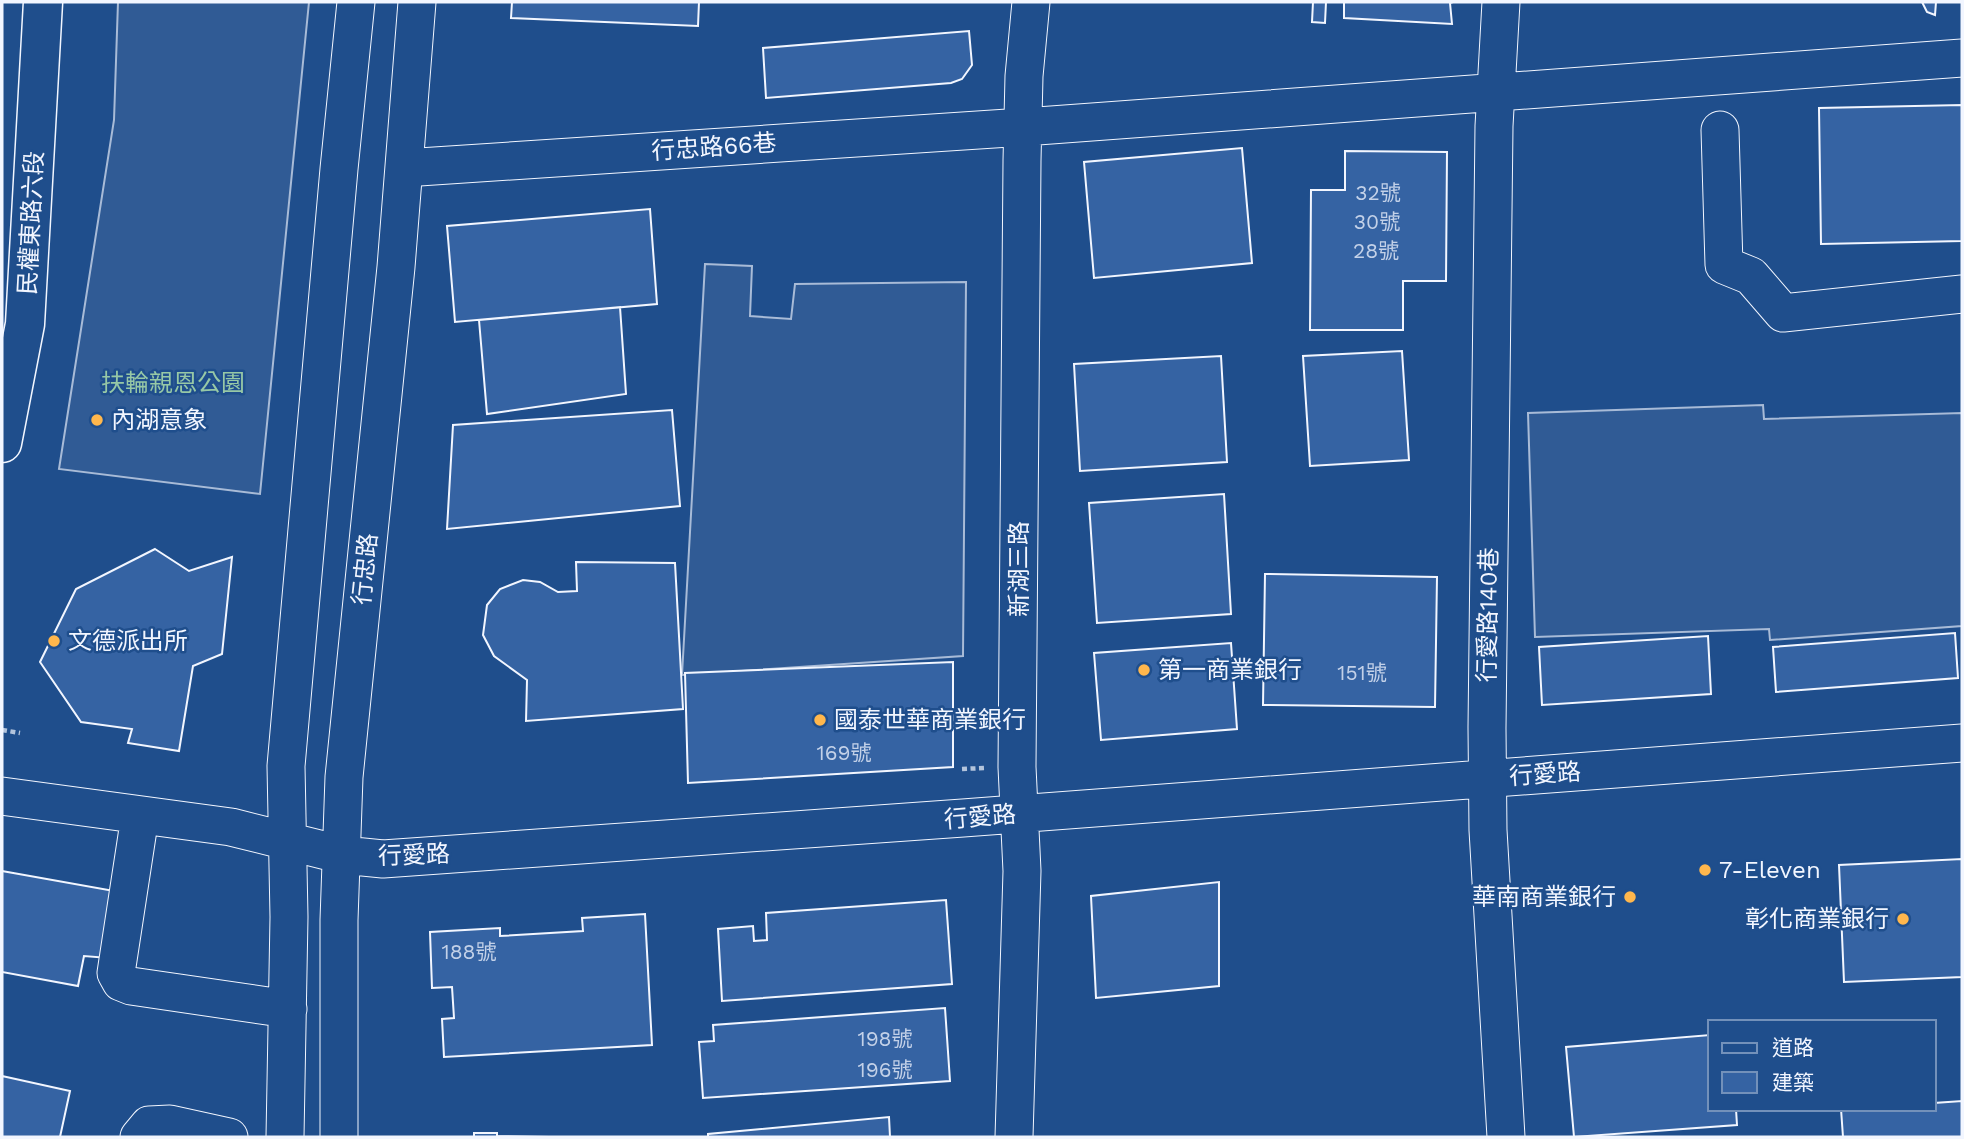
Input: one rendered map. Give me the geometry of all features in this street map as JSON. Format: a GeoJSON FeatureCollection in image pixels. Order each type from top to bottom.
{"type":"FeatureCollection","features":[{"type":"Feature","properties":{"kind":"main road","name":"民權東路六段"},"geometry":{"type":"LineString","coordinates":[[2,443],[25,324],[43,2]]}},
{"type":"Feature","properties":{"kind":"street"},"geometry":{"type":"LineString","coordinates":[[285,1137],[288,1009],[286,766],[356,2]]}},
{"type":"Feature","properties":{"kind":"street","name":"行忠路"},"geometry":{"type":"LineString","coordinates":[[339,1137],[339,920],[344,777],[404,168],[417,2]]}},
{"type":"Feature","properties":{"kind":"street","name":"新湖三路"},"geometry":{"type":"LineString","coordinates":[[1014,1137],[1022,871],[1018,813],[1022,175],[1024,76],[1031,2]]}},
{"type":"Feature","properties":{"kind":"street","name":"行愛路140巷"},"geometry":{"type":"LineString","coordinates":[[1501,2],[1493,168],[1487,778],[1506,1137]]}},
{"type":"Feature","properties":{"kind":"street","name":"行忠路66巷"},"geometry":{"type":"LineString","coordinates":[[404,168],[1024,127],[1962,58]]}},
{"type":"Feature","properties":{"kind":"street"},"geometry":{"type":"LineString","coordinates":[[1720,130],[1724,265],[1751,276],[1783,313],[1962,294]]}},
{"type":"Feature","properties":{"kind":"street","name":"行愛路"},"geometry":{"type":"LineString","coordinates":[[2,796],[231,827],[343,855],[383,859],[1962,743]]}},
{"type":"Feature","properties":{"kind":"street"},"geometry":{"type":"LineString","coordinates":[[140,816],[116,973],[121,982],[131,986],[288,1009]]}},
{"type":"Feature","properties":{"kind":"street"},"geometry":{"type":"LineString","coordinates":[[139,1137],[149,1125],[170,1124],[229,1137]]}},
{"type":"Feature","properties":{"kind":"path"},"geometry":{"type":"LineString","coordinates":[[2,730],[20,733]]}},
{"type":"Feature","properties":{"kind":"shaded area","name":"扶輪親恩公園"},"geometry":{"type":"Polygon","coordinates":[[[118,2],[309,2],[260,494],[59,469],[114,120],[118,2]]]}},
{"type":"Feature","properties":{"kind":"shaded area"},"geometry":{"type":"Polygon","coordinates":[[[705,264],[752,266],[750,316],[791,319],[795,284],[966,282],[963,656],[682,675],[705,264]]]}},
{"type":"Feature","properties":{"kind":"shaded area"},"geometry":{"type":"Polygon","coordinates":[[[1763,405],[1764,419],[1962,413],[1962,626],[1770,640],[1769,629],[1535,637],[1528,413],[1763,405]]]}},
{"type":"Feature","properties":{"kind":"building"},"geometry":{"type":"Polygon","coordinates":[[[512,2],[699,2],[698,26],[511,18],[512,2]]]}},
{"type":"Feature","properties":{"kind":"building"},"geometry":{"type":"Polygon","coordinates":[[[1313,2],[1326,2],[1325,23],[1312,22],[1313,2]]]}},
{"type":"Feature","properties":{"kind":"building"},"geometry":{"type":"Polygon","coordinates":[[[1344,2],[1453,2],[1450,3],[1452,24],[1344,18],[1344,2]]]}},
{"type":"Feature","properties":{"kind":"building"},"geometry":{"type":"Polygon","coordinates":[[[1922,2],[1936,2],[1935,15],[1927,12],[1922,2]]]}},
{"type":"Feature","properties":{"kind":"building"},"geometry":{"type":"Polygon","coordinates":[[[969,31],[972,65],[962,79],[951,83],[766,98],[763,48],[969,31]]]}},
{"type":"Feature","properties":{"kind":"building"},"geometry":{"type":"Polygon","coordinates":[[[1962,105],[1962,241],[1821,244],[1819,108],[1962,105]]]}},
{"type":"Feature","properties":{"kind":"building"},"geometry":{"type":"Polygon","coordinates":[[[1242,148],[1252,263],[1094,278],[1084,162],[1242,148]]]}},
{"type":"Feature","properties":{"kind":"building"},"geometry":{"type":"Polygon","coordinates":[[[1345,151],[1447,152],[1446,281],[1403,281],[1403,330],[1310,330],[1311,190],[1345,190],[1345,151]]]}},
{"type":"Feature","properties":{"kind":"building"},"geometry":{"type":"Polygon","coordinates":[[[650,209],[657,304],[455,322],[447,226],[650,209]]]}},
{"type":"Feature","properties":{"kind":"building"},"geometry":{"type":"Polygon","coordinates":[[[620,307],[626,394],[487,414],[479,320],[620,307]]]}},
{"type":"Feature","properties":{"kind":"building"},"geometry":{"type":"Polygon","coordinates":[[[1402,351],[1409,460],[1310,466],[1303,356],[1402,351]]]}},
{"type":"Feature","properties":{"kind":"building"},"geometry":{"type":"Polygon","coordinates":[[[1221,356],[1227,462],[1080,471],[1074,364],[1221,356]]]}},
{"type":"Feature","properties":{"kind":"building"},"geometry":{"type":"Polygon","coordinates":[[[672,410],[680,506],[447,529],[453,425],[672,410]]]}},
{"type":"Feature","properties":{"kind":"building"},"geometry":{"type":"Polygon","coordinates":[[[1224,494],[1231,614],[1097,623],[1089,503],[1224,494]]]}},
{"type":"Feature","properties":{"kind":"building"},"geometry":{"type":"Polygon","coordinates":[[[155,549],[189,571],[232,557],[222,654],[193,666],[179,751],[128,743],[132,729],[81,722],[40,662],[76,589],[155,549]]]}},
{"type":"Feature","properties":{"kind":"building"},"geometry":{"type":"Polygon","coordinates":[[[576,562],[675,563],[683,709],[526,721],[527,680],[494,656],[483,635],[487,605],[500,589],[523,580],[540,582],[558,592],[577,591],[576,562]]]}},
{"type":"Feature","properties":{"kind":"building"},"geometry":{"type":"Polygon","coordinates":[[[1265,574],[1437,577],[1435,707],[1263,705],[1265,574]]]}},
{"type":"Feature","properties":{"kind":"building"},"geometry":{"type":"Polygon","coordinates":[[[1955,633],[1958,678],[1776,692],[1773,647],[1955,633]]]}},
{"type":"Feature","properties":{"kind":"building"},"geometry":{"type":"Polygon","coordinates":[[[1708,636],[1711,694],[1542,705],[1539,647],[1708,636]]]}},
{"type":"Feature","properties":{"kind":"building"},"geometry":{"type":"Polygon","coordinates":[[[1231,643],[1237,729],[1101,740],[1094,653],[1231,643]]]}},
{"type":"Feature","properties":{"kind":"building","name":"國泰世華商業銀行"},"geometry":{"type":"Polygon","coordinates":[[[953,662],[953,767],[688,783],[685,673],[953,662]]]}},
{"type":"Feature","properties":{"kind":"building"},"geometry":{"type":"Polygon","coordinates":[[[1962,859],[1962,977],[1844,982],[1839,865],[1962,859]]]}},
{"type":"Feature","properties":{"kind":"building"},"geometry":{"type":"Polygon","coordinates":[[[2,871],[131,894],[121,959],[84,956],[78,986],[2,972],[2,871]]]}},
{"type":"Feature","properties":{"kind":"building"},"geometry":{"type":"Polygon","coordinates":[[[1219,882],[1219,986],[1096,998],[1091,896],[1219,882]]]}},
{"type":"Feature","properties":{"kind":"building"},"geometry":{"type":"Polygon","coordinates":[[[946,900],[952,984],[722,1001],[718,929],[753,926],[754,941],[767,940],[766,913],[946,900]]]}},
{"type":"Feature","properties":{"kind":"building"},"geometry":{"type":"Polygon","coordinates":[[[645,914],[652,1045],[444,1057],[442,1019],[454,1018],[452,987],[432,988],[430,932],[500,928],[500,936],[583,931],[582,918],[645,914]]]}},
{"type":"Feature","properties":{"kind":"building"},"geometry":{"type":"Polygon","coordinates":[[[945,1008],[950,1081],[703,1098],[699,1042],[714,1041],[713,1025],[945,1008]]]}},
{"type":"Feature","properties":{"kind":"building"},"geometry":{"type":"Polygon","coordinates":[[[1708,1035],[1708,1111],[1736,1111],[1737,1125],[1574,1137],[1566,1047],[1708,1035]]]}},
{"type":"Feature","properties":{"kind":"building"},"geometry":{"type":"Polygon","coordinates":[[[2,1076],[70,1091],[60,1137],[2,1137],[2,1076]]]}},
{"type":"Feature","properties":{"kind":"building"},"geometry":{"type":"Polygon","coordinates":[[[1962,1101],[1962,1137],[1843,1137],[1841,1111],[1936,1111],[1936,1103],[1962,1101]]]}},
{"type":"Feature","properties":{"kind":"building"},"geometry":{"type":"Polygon","coordinates":[[[889,1117],[890,1137],[708,1137],[708,1134],[889,1117]]]}},
{"type":"Feature","properties":{"kind":"building"},"geometry":{"type":"Polygon","coordinates":[[[474,1133],[497,1133],[497,1136],[549,1137],[474,1137],[474,1133]]]}},
{"type":"Feature","properties":{"kind":"place","name":"內湖意象"},"geometry":{"type":"Point","coordinates":[97,420]}},
{"type":"Feature","properties":{"kind":"place","name":"文德派出所"},"geometry":{"type":"Point","coordinates":[54,641]}},
{"type":"Feature","properties":{"kind":"place","name":"第一商業銀行"},"geometry":{"type":"Point","coordinates":[1144,670]}},
{"type":"Feature","properties":{"kind":"place","name":"國泰世華商業銀行"},"geometry":{"type":"Point","coordinates":[820,720]}},
{"type":"Feature","properties":{"kind":"place","name":"7-Eleven"},"geometry":{"type":"Point","coordinates":[1705,870]}},
{"type":"Feature","properties":{"kind":"place","name":"華南商業銀行"},"geometry":{"type":"Point","coordinates":[1630,897]}},
{"type":"Feature","properties":{"kind":"place","name":"彰化商業銀行"},"geometry":{"type":"Point","coordinates":[1903,919]}}]}
